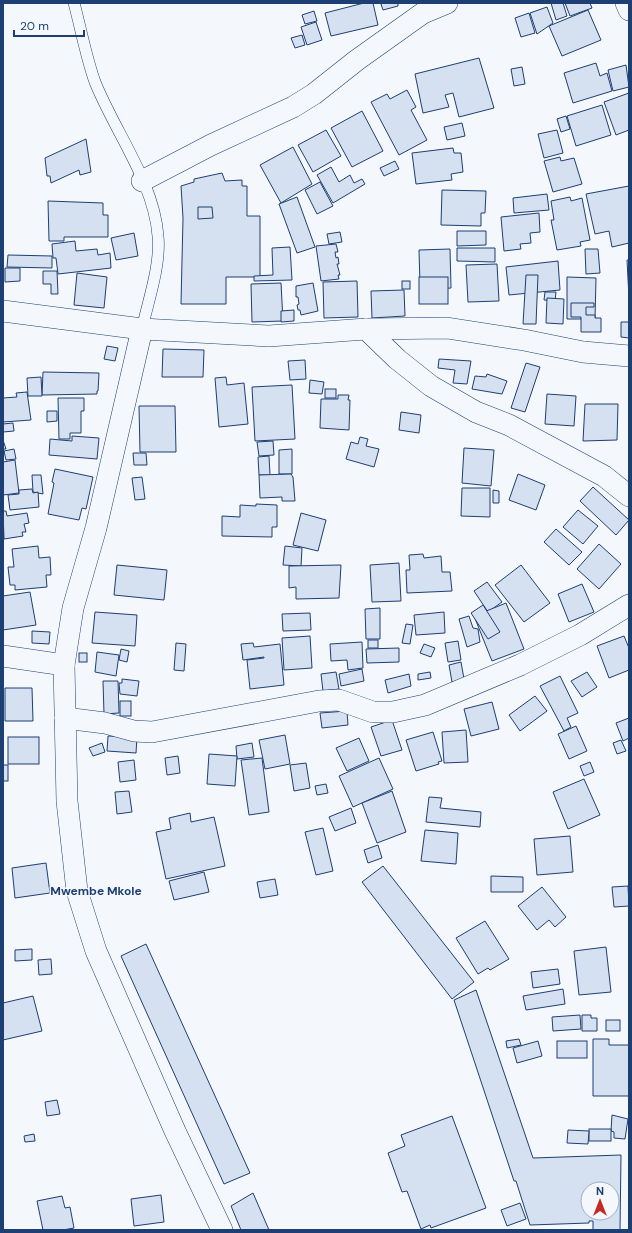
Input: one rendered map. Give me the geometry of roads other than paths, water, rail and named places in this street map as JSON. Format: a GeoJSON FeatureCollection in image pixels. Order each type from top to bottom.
{"type":"FeatureCollection","features":[{"type":"Feature","properties":{"kind":"street"},"geometry":{"type":"LineString","coordinates":[[142,181],[211,145],[293,107],[314,94],[425,8],[447,3]]}},
{"type":"Feature","properties":{"kind":"street"},"geometry":{"type":"LineString","coordinates":[[626,3],[629,10]]}},
{"type":"Feature","properties":{"kind":"street"},"geometry":{"type":"LineString","coordinates":[[3,311],[142,329],[269,336],[366,328],[447,328],[524,340],[584,352],[629,356]]}},
{"type":"Feature","properties":{"kind":"street"},"geometry":{"type":"LineString","coordinates":[[366,328],[397,359],[431,386],[476,412],[509,425],[604,476],[629,496]]}},
{"type":"Feature","properties":{"kind":"street"},"geometry":{"type":"LineString","coordinates":[[142,329],[96,528],[73,608],[64,665],[67,801],[77,891],[96,952],[172,1124],[222,1230]]}},
{"type":"Feature","properties":{"kind":"street"},"geometry":{"type":"LineString","coordinates":[[65,718],[105,723],[134,730],[152,732],[319,701],[339,700],[373,712],[393,712],[425,704],[520,665],[580,635],[629,605]]}},
{"type":"Feature","properties":{"kind":"street"},"geometry":{"type":"LineString","coordinates":[[3,656],[64,665]]}},
{"type":"Feature","properties":{"kind":"lane"},"geometry":{"type":"LineString","coordinates":[[74,3],[95,82],[142,181],[155,217],[158,237],[158,257],[142,329]]}},
{"type":"Feature","properties":{"kind":"district","name":"Mwembe Mkole"},"geometry":{"type":"Point","coordinates":[96,891]}}]}
